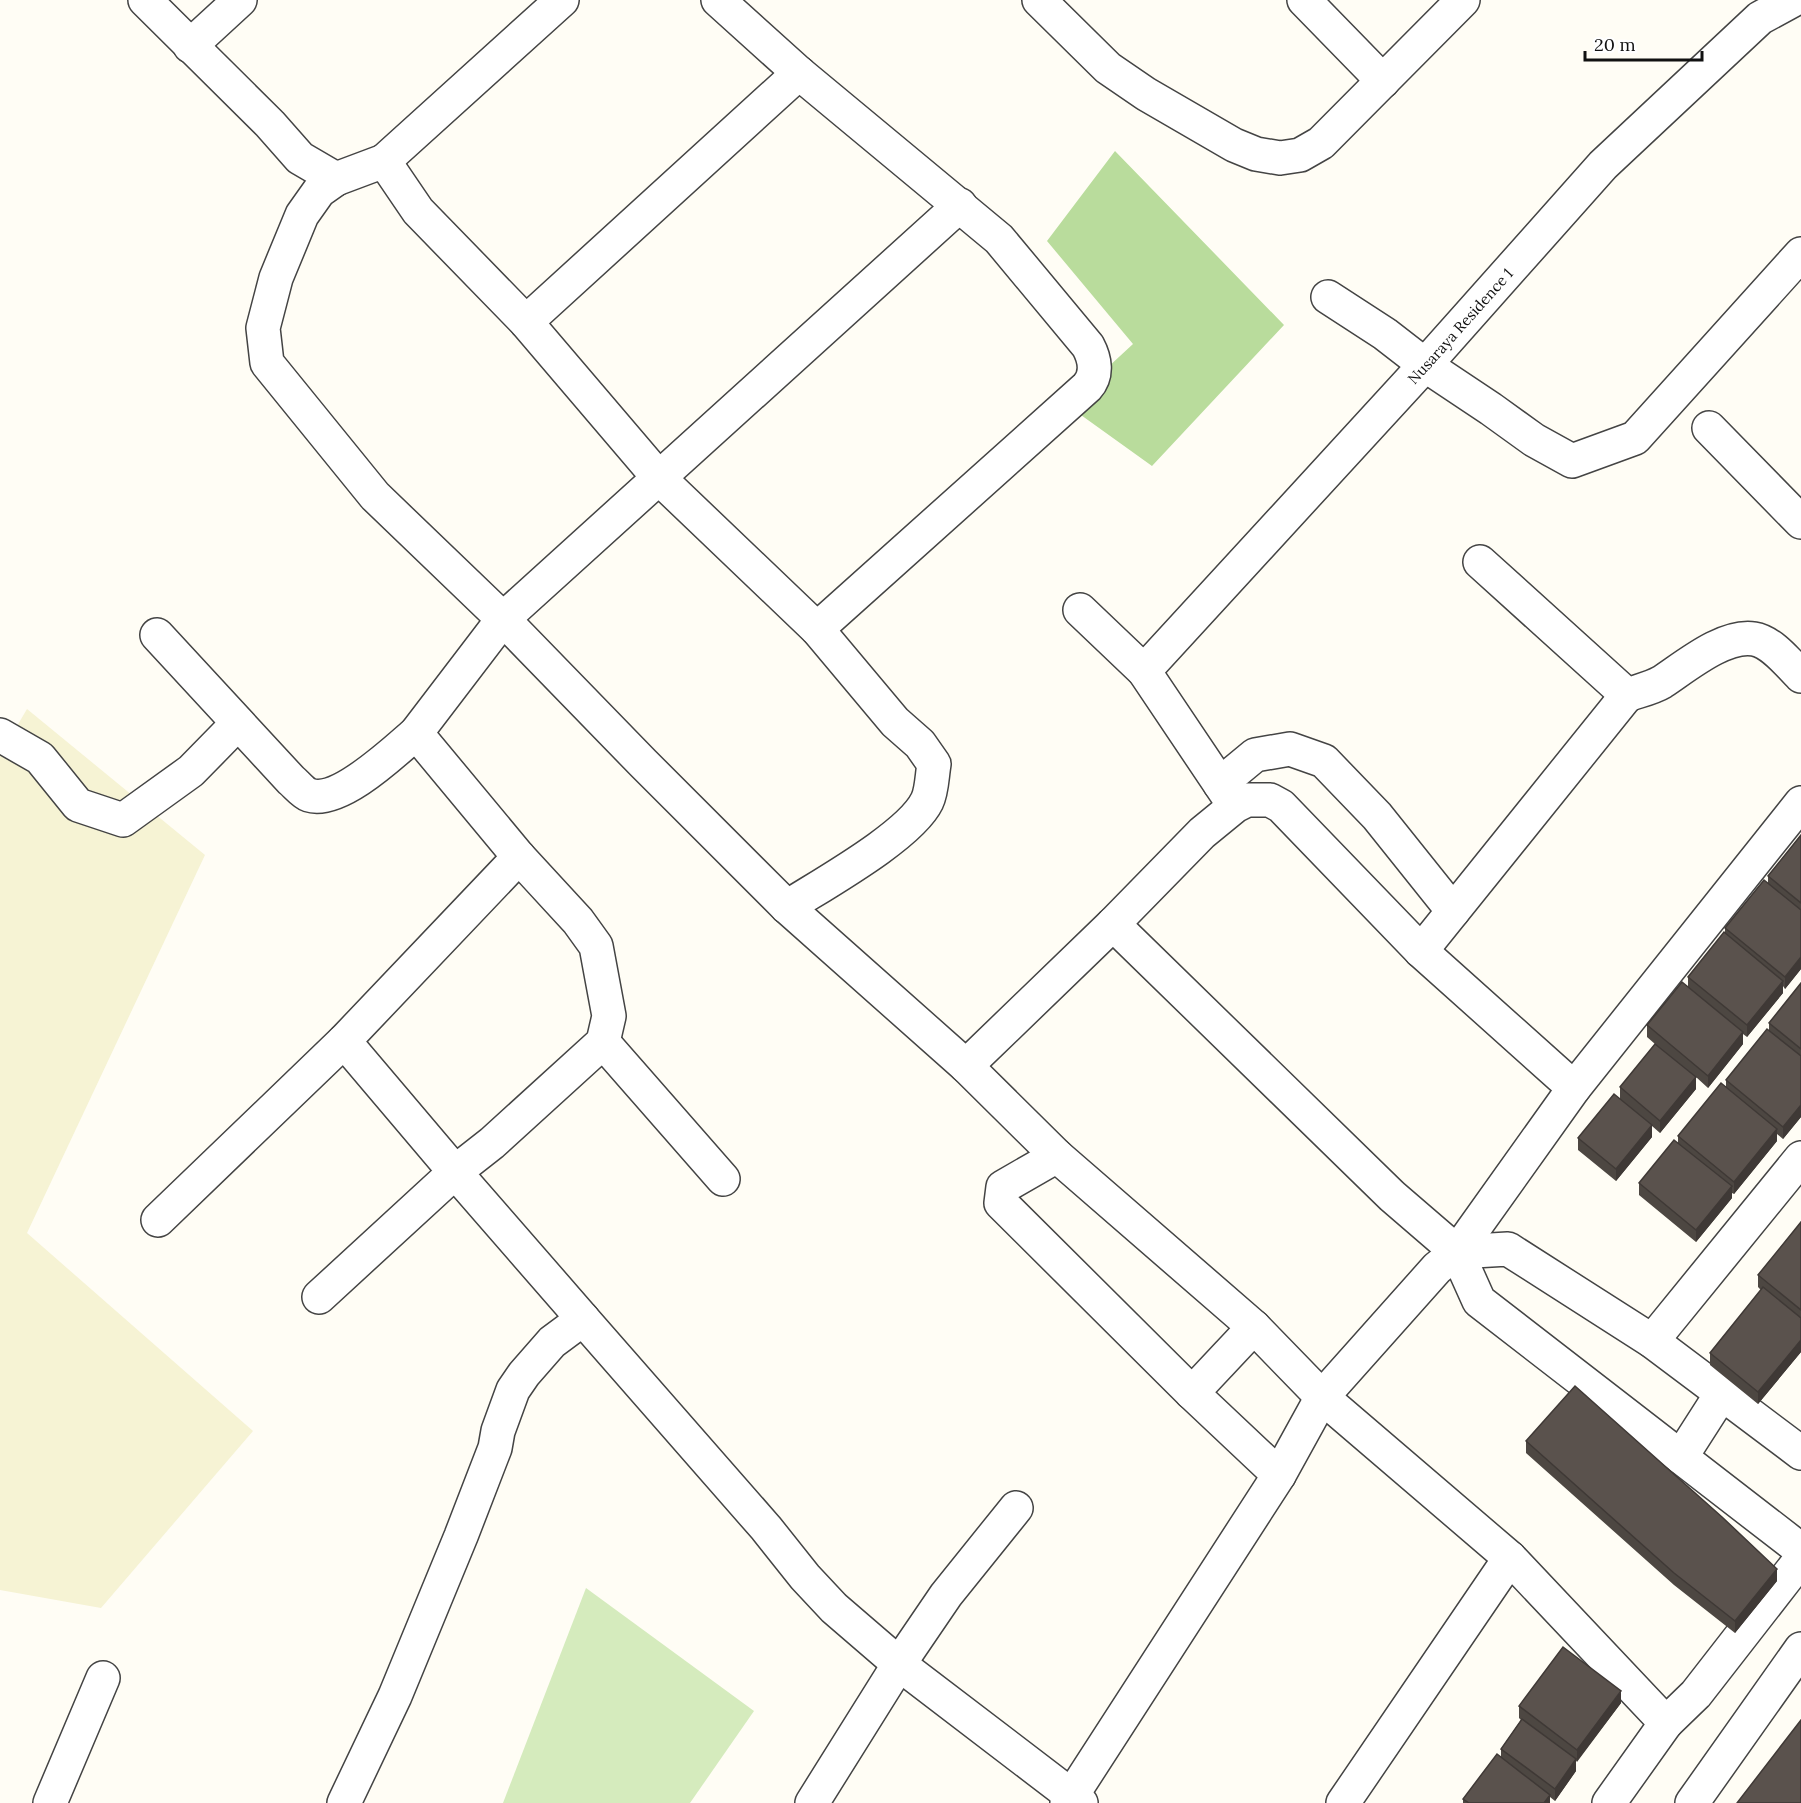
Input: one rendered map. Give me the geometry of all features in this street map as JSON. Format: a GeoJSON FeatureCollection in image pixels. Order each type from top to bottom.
{"type":"FeatureCollection","features":[{"type":"Feature","properties":{"kind":"street"},"geometry":{"type":"LineString","coordinates":[[145,0],[270,124],[300,158],[336,179]]}},
{"type":"Feature","properties":{"kind":"street"},"geometry":{"type":"LineString","coordinates":[[190,45],[240,0]]}},
{"type":"Feature","properties":{"kind":"street"},"geometry":{"type":"LineString","coordinates":[[562,0],[384,161],[336,179],[319,191],[302,215],[276,278],[263,328],[267,363],[375,496],[503,619],[788,907],[966,1066],[1057,1156],[1254,1327],[1322,1397],[1510,1558],[1666,1724]]}},
{"type":"Feature","properties":{"kind":"street"},"geometry":{"type":"LineString","coordinates":[[718,0],[799,73],[999,239],[1088,346],[1094,363],[1092,382],[817,629]]}},
{"type":"Feature","properties":{"kind":"street"},"geometry":{"type":"LineString","coordinates":[[1039,0],[1108,68],[1146,94],[1234,145],[1256,154],[1280,158],[1300,155],[1321,142],[1463,0]]}},
{"type":"Feature","properties":{"kind":"street"},"geometry":{"type":"LineString","coordinates":[[1304,0],[1383,81]]}},
{"type":"Feature","properties":{"kind":"street","name":"Nusaraya Residence 1"},"geometry":{"type":"LineString","coordinates":[[1144,671],[1425,365],[1603,165],[1760,18],[1793,0]]}},
{"type":"Feature","properties":{"kind":"street"},"geometry":{"type":"LineString","coordinates":[[526,322],[799,73]]}},
{"type":"Feature","properties":{"kind":"street"},"geometry":{"type":"LineString","coordinates":[[384,161],[418,211],[526,322],[659,478],[817,629],[895,722],[920,744],[934,764],[928,800],[910,823],[889,841],[788,907]]}},
{"type":"Feature","properties":{"kind":"street"},"geometry":{"type":"LineString","coordinates":[[157,635],[291,780],[308,795],[323,796],[348,786],[371,772],[416,733],[503,619],[960,205]]}},
{"type":"Feature","properties":{"kind":"street"},"geometry":{"type":"LineString","coordinates":[[1328,297],[1385,334],[1425,365],[1491,408],[1534,440],[1572,461],[1635,438],[1801,254]]}},
{"type":"Feature","properties":{"kind":"street"},"geometry":{"type":"LineString","coordinates":[[1709,428],[1801,522]]}},
{"type":"Feature","properties":{"kind":"street"},"geometry":{"type":"LineString","coordinates":[[1480,562],[1627,695]]}},
{"type":"Feature","properties":{"kind":"street"},"geometry":{"type":"LineString","coordinates":[[1080,610],[1144,671],[1227,795],[1247,800],[1270,800],[1281,806],[1421,951],[1574,1088]]}},
{"type":"Feature","properties":{"kind":"street"},"geometry":{"type":"LineString","coordinates":[[1421,951],[1627,695],[1660,683],[1729,641],[1754,639],[1772,647],[1801,676]]}},
{"type":"Feature","properties":{"kind":"street"},"geometry":{"type":"LineString","coordinates":[[0,735],[40,758],[78,805],[123,820],[191,771],[238,723]]}},
{"type":"Feature","properties":{"kind":"street"},"geometry":{"type":"LineString","coordinates":[[319,1297],[603,1042],[609,1017],[596,946],[578,921],[519,857],[416,733]]}},
{"type":"Feature","properties":{"kind":"street"},"geometry":{"type":"LineString","coordinates":[[966,1066],[1113,924],[1202,833],[1255,755],[1290,749],[1324,761],[1377,816],[1453,911]]}},
{"type":"Feature","properties":{"kind":"street"},"geometry":{"type":"LineString","coordinates":[[344,1041],[455,1173],[834,1608],[899,1664],[1073,1801],[1279,1475],[1322,1397],[1437,1268],[1457,1252],[1574,1088],[1801,803]]}},
{"type":"Feature","properties":{"kind":"street"},"geometry":{"type":"LineString","coordinates":[[158,1220],[344,1041],[519,857]]}},
{"type":"Feature","properties":{"kind":"street"},"geometry":{"type":"LineString","coordinates":[[1113,924],[1392,1196],[1457,1252],[1479,1301],[1801,1550]]}},
{"type":"Feature","properties":{"kind":"street"},"geometry":{"type":"LineString","coordinates":[[603,1042],[723,1179]]}},
{"type":"Feature","properties":{"kind":"street"},"geometry":{"type":"LineString","coordinates":[[1057,1156],[1003,1187],[1001,1203],[1192,1393],[1279,1475]]}},
{"type":"Feature","properties":{"kind":"street"},"geometry":{"type":"LineString","coordinates":[[1652,1341],[1801,1158]]}},
{"type":"Feature","properties":{"kind":"street"},"geometry":{"type":"LineString","coordinates":[[1457,1252],[1509,1249],[1652,1341],[1801,1453]]}},
{"type":"Feature","properties":{"kind":"street"},"geometry":{"type":"LineString","coordinates":[[344,1803],[394,1696],[461,1536],[495,1448],[498,1431],[513,1390],[552,1342],[583,1319]]}},
{"type":"Feature","properties":{"kind":"street"},"geometry":{"type":"LineString","coordinates":[[1192,1393],[1254,1327]]}},
{"type":"Feature","properties":{"kind":"street"},"geometry":{"type":"LineString","coordinates":[[1681,1457],[1722,1393]]}},
{"type":"Feature","properties":{"kind":"street"},"geometry":{"type":"LineString","coordinates":[[812,1803],[899,1664],[946,1595],[1016,1508]]}},
{"type":"Feature","properties":{"kind":"street"},"geometry":{"type":"LineString","coordinates":[[1343,1803],[1510,1558]]}},
{"type":"Feature","properties":{"kind":"street"},"geometry":{"type":"LineString","coordinates":[[1609,1803],[1666,1724],[1696,1694],[1801,1559]]}},
{"type":"Feature","properties":{"kind":"street"},"geometry":{"type":"LineString","coordinates":[[1692,1803],[1801,1648]]}},
{"type":"Feature","properties":{"kind":"street"},"geometry":{"type":"LineString","coordinates":[[50,1803],[103,1678]]}},
{"type":"Feature","properties":{"kind":"shaded area"},"geometry":{"type":"Polygon","coordinates":[[[27,709],[205,855],[27,1233],[253,1431],[101,1608],[0,1590],[0,755],[27,709]]]}},
{"type":"Feature","properties":{"kind":"green space"},"geometry":{"type":"Polygon","coordinates":[[[1115,151],[1284,325],[1152,466],[1067,405],[1133,344],[1047,241],[1115,151]]]}},
{"type":"Feature","properties":{"kind":"green space"},"geometry":{"type":"Polygon","coordinates":[[[586,1588],[754,1711],[690,1803],[503,1803],[586,1588]]]}},
{"type":"Feature","properties":{"kind":"building"},"geometry":{"type":"Polygon","coordinates":[[[1801,835],[1801,903],[1768,876],[1801,835]]]}},
{"type":"Feature","properties":{"kind":"building"},"geometry":{"type":"Polygon","coordinates":[[[1764,880],[1801,910],[1801,957],[1785,977],[1725,928],[1764,880]]]}},
{"type":"Feature","properties":{"kind":"building"},"geometry":{"type":"Polygon","coordinates":[[[1724,932],[1783,981],[1747,1025],[1688,977],[1724,932]]]}},
{"type":"Feature","properties":{"kind":"building"},"geometry":{"type":"Polygon","coordinates":[[[1682,982],[1743,1032],[1708,1076],[1647,1025],[1682,982]]]}},
{"type":"Feature","properties":{"kind":"building"},"geometry":{"type":"Polygon","coordinates":[[[1801,983],[1801,1049],[1769,1023],[1801,983]]]}},
{"type":"Feature","properties":{"kind":"building"},"geometry":{"type":"Polygon","coordinates":[[[1767,1029],[1801,1056],[1801,1105],[1783,1127],[1726,1080],[1767,1029]]]}},
{"type":"Feature","properties":{"kind":"building"},"geometry":{"type":"Polygon","coordinates":[[[1655,1044],[1696,1077],[1660,1121],[1620,1087],[1655,1044]]]}},
{"type":"Feature","properties":{"kind":"building"},"geometry":{"type":"Polygon","coordinates":[[[1721,1083],[1777,1129],[1734,1182],[1678,1136],[1721,1083]]]}},
{"type":"Feature","properties":{"kind":"building"},"geometry":{"type":"Polygon","coordinates":[[[1614,1094],[1652,1125],[1616,1169],[1578,1138],[1614,1094]]]}},
{"type":"Feature","properties":{"kind":"building"},"geometry":{"type":"Polygon","coordinates":[[[1674,1140],[1732,1186],[1696,1230],[1639,1183],[1674,1140]]]}},
{"type":"Feature","properties":{"kind":"building"},"geometry":{"type":"Polygon","coordinates":[[[1801,1222],[1801,1310],[1758,1275],[1801,1222]]]}},
{"type":"Feature","properties":{"kind":"building"},"geometry":{"type":"Polygon","coordinates":[[[1763,1287],[1801,1318],[1801,1340],[1758,1392],[1710,1353],[1763,1287]]]}},
{"type":"Feature","properties":{"kind":"building"},"geometry":{"type":"Polygon","coordinates":[[[1575,1386],[1777,1569],[1735,1621],[1674,1573],[1526,1441],[1575,1386]]]}},
{"type":"Feature","properties":{"kind":"building"},"geometry":{"type":"Polygon","coordinates":[[[1563,1647],[1621,1691],[1577,1750],[1519,1706],[1563,1647]]]}},
{"type":"Feature","properties":{"kind":"building"},"geometry":{"type":"Polygon","coordinates":[[[1522,1719],[1576,1759],[1555,1789],[1501,1749],[1522,1719]]]}},
{"type":"Feature","properties":{"kind":"building"},"geometry":{"type":"Polygon","coordinates":[[[1801,1720],[1801,1803],[1737,1803],[1801,1720]]]}},
{"type":"Feature","properties":{"kind":"building"},"geometry":{"type":"Polygon","coordinates":[[[1497,1754],[1550,1795],[1544,1803],[1469,1803],[1463,1799],[1497,1754]]]}}]}
